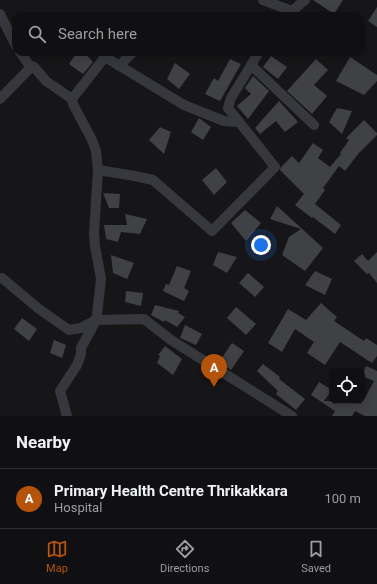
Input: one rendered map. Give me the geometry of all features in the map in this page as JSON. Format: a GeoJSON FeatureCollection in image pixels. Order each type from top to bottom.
{"type":"FeatureCollection","features":[{"type":"Feature","properties":{"kind":"street"},"geometry":{"type":"LineString","coordinates":[[263,0],[283,12],[292,11],[305,0]]}},
{"type":"Feature","properties":{"kind":"street"},"geometry":{"type":"LineString","coordinates":[[0,14],[12,38]]}},
{"type":"Feature","properties":{"kind":"street"},"geometry":{"type":"LineString","coordinates":[[23,56],[29,65],[32,66],[46,80],[72,98],[96,151],[98,170],[94,233],[101,279],[96,320],[88,338],[81,348],[81,354],[77,365],[60,391],[67,416]]}},
{"type":"Feature","properties":{"kind":"street"},"geometry":{"type":"LineString","coordinates":[[119,66],[129,56]]}},
{"type":"Feature","properties":{"kind":"street"},"geometry":{"type":"LineString","coordinates":[[98,170],[153,180],[212,230],[275,167],[228,108],[231,98],[256,56]]}},
{"type":"Feature","properties":{"kind":"street"},"geometry":{"type":"LineString","coordinates":[[72,98],[105,57],[184,105],[224,122],[239,122]]}},
{"type":"Feature","properties":{"kind":"street"},"geometry":{"type":"LineString","coordinates":[[251,65],[314,124]]}},
{"type":"Feature","properties":{"kind":"street"},"geometry":{"type":"LineString","coordinates":[[0,99],[32,66]]}},
{"type":"Feature","properties":{"kind":"street"},"geometry":{"type":"LineString","coordinates":[[2,278],[39,309],[68,330],[81,328],[96,320],[144,319],[171,340],[292,416]]}},
{"type":"Feature","properties":{"kind":"building"},"geometry":{"type":"Polygon","coordinates":[[[313,0],[343,0],[335,12],[331,12],[313,0]]]}},
{"type":"Feature","properties":{"kind":"building"},"geometry":{"type":"Polygon","coordinates":[[[377,7],[377,27],[368,21],[377,7]]]}},
{"type":"Feature","properties":{"kind":"building"},"geometry":{"type":"Polygon","coordinates":[[[74,56],[88,56],[93,62],[83,74],[69,64],[74,56]]]}},
{"type":"Feature","properties":{"kind":"building"},"geometry":{"type":"Polygon","coordinates":[[[271,56],[287,67],[278,79],[263,67],[271,56]]]}},
{"type":"Feature","properties":{"kind":"building"},"geometry":{"type":"Polygon","coordinates":[[[350,57],[377,75],[377,81],[364,95],[336,81],[350,57]]]}},
{"type":"Feature","properties":{"kind":"building"},"geometry":{"type":"Polygon","coordinates":[[[230,59],[241,64],[220,101],[205,94],[214,78],[218,81],[230,59]]]}},
{"type":"Feature","properties":{"kind":"building"},"geometry":{"type":"Polygon","coordinates":[[[316,59],[328,70],[314,85],[327,96],[312,114],[287,91],[316,59]]]}},
{"type":"Feature","properties":{"kind":"building"},"geometry":{"type":"Polygon","coordinates":[[[175,63],[190,74],[179,89],[167,79],[175,63]]]}},
{"type":"Feature","properties":{"kind":"building"},"geometry":{"type":"Polygon","coordinates":[[[253,76],[269,91],[248,119],[237,106],[251,94],[245,88],[253,76]]]}},
{"type":"Feature","properties":{"kind":"building"},"geometry":{"type":"Polygon","coordinates":[[[279,101],[298,122],[285,132],[276,121],[260,134],[255,128],[279,101]]]}},
{"type":"Feature","properties":{"kind":"building"},"geometry":{"type":"Polygon","coordinates":[[[337,108],[352,111],[342,134],[329,122],[337,108]]]}},
{"type":"Feature","properties":{"kind":"building"},"geometry":{"type":"Polygon","coordinates":[[[199,118],[211,127],[203,140],[191,132],[199,118]]]}},
{"type":"Feature","properties":{"kind":"building"},"geometry":{"type":"Polygon","coordinates":[[[364,120],[377,133],[377,135],[358,154],[345,171],[339,166],[323,188],[325,190],[315,204],[341,225],[335,234],[295,205],[304,194],[280,170],[292,156],[299,163],[313,143],[323,150],[318,158],[330,167],[341,154],[340,153],[349,140],[346,138],[364,120]]]}},
{"type":"Feature","properties":{"kind":"building"},"geometry":{"type":"Polygon","coordinates":[[[160,127],[171,132],[164,154],[149,140],[160,127]]]}},
{"type":"Feature","properties":{"kind":"building"},"geometry":{"type":"Polygon","coordinates":[[[216,168],[227,182],[214,195],[202,180],[216,168]]]}},
{"type":"Feature","properties":{"kind":"building"},"geometry":{"type":"Polygon","coordinates":[[[103,193],[120,194],[119,208],[109,208],[103,193]]]}},
{"type":"Feature","properties":{"kind":"building"},"geometry":{"type":"Polygon","coordinates":[[[277,206],[323,248],[305,271],[282,255],[289,237],[301,229],[270,219],[277,206]]]}},
{"type":"Feature","properties":{"kind":"building"},"geometry":{"type":"Polygon","coordinates":[[[245,210],[261,223],[246,241],[231,223],[245,210]]]}},
{"type":"Feature","properties":{"kind":"building"},"geometry":{"type":"Polygon","coordinates":[[[125,214],[147,219],[140,234],[121,232],[118,242],[106,239],[104,225],[127,225],[125,214]]]}},
{"type":"Feature","properties":{"kind":"building"},"geometry":{"type":"Polygon","coordinates":[[[218,252],[237,257],[227,273],[213,265],[218,252]]]}},
{"type":"Feature","properties":{"kind":"building"},"geometry":{"type":"Polygon","coordinates":[[[377,252],[377,283],[369,273],[367,274],[354,261],[362,254],[368,261],[377,252]]]}},
{"type":"Feature","properties":{"kind":"building"},"geometry":{"type":"Polygon","coordinates":[[[111,255],[134,263],[127,279],[113,273],[111,255]]]}},
{"type":"Feature","properties":{"kind":"building"},"geometry":{"type":"Polygon","coordinates":[[[177,266],[191,271],[184,288],[189,291],[184,301],[163,291],[166,284],[169,285],[177,266]]]}},
{"type":"Feature","properties":{"kind":"building"},"geometry":{"type":"Polygon","coordinates":[[[315,271],[332,279],[325,295],[305,285],[315,271]]]}},
{"type":"Feature","properties":{"kind":"building"},"geometry":{"type":"Polygon","coordinates":[[[248,273],[264,287],[255,297],[239,283],[248,273]]]}},
{"type":"Feature","properties":{"kind":"building"},"geometry":{"type":"Polygon","coordinates":[[[126,291],[143,293],[141,306],[125,302],[126,291]]]}},
{"type":"Feature","properties":{"kind":"building"},"geometry":{"type":"Polygon","coordinates":[[[321,303],[337,317],[334,321],[364,341],[366,338],[377,345],[377,356],[372,363],[340,342],[325,365],[307,353],[314,342],[295,329],[282,352],[268,343],[288,309],[306,320],[321,303]]]}},
{"type":"Feature","properties":{"kind":"building"},"geometry":{"type":"Polygon","coordinates":[[[155,305],[179,311],[178,313],[185,317],[177,327],[165,320],[164,322],[151,315],[155,305]]]}},
{"type":"Feature","properties":{"kind":"building"},"geometry":{"type":"Polygon","coordinates":[[[236,307],[256,324],[246,335],[227,318],[236,307]]]}},
{"type":"Feature","properties":{"kind":"building"},"geometry":{"type":"Polygon","coordinates":[[[22,318],[37,329],[29,341],[14,329],[22,318]]]}},
{"type":"Feature","properties":{"kind":"building"},"geometry":{"type":"Polygon","coordinates":[[[185,325],[202,334],[196,345],[180,338],[185,325]]]}},
{"type":"Feature","properties":{"kind":"building"},"geometry":{"type":"Polygon","coordinates":[[[54,340],[66,345],[62,358],[50,353],[54,340]]]}},
{"type":"Feature","properties":{"kind":"building"},"geometry":{"type":"Polygon","coordinates":[[[232,343],[244,351],[231,370],[219,362],[232,343]]]}},
{"type":"Feature","properties":{"kind":"building"},"geometry":{"type":"Polygon","coordinates":[[[165,346],[182,359],[173,375],[157,363],[160,356],[158,355],[165,346]]]}},
{"type":"Feature","properties":{"kind":"building"},"geometry":{"type":"Polygon","coordinates":[[[263,364],[280,377],[279,379],[305,399],[296,410],[276,394],[278,391],[257,371],[263,364]]]}},
{"type":"Feature","properties":{"kind":"building"},"geometry":{"type":"Polygon","coordinates":[[[366,366],[377,371],[377,416],[365,416],[355,411],[352,416],[332,416],[335,411],[311,395],[319,382],[329,388],[329,394],[324,401],[329,401],[329,404],[365,404],[365,398],[374,381],[365,377],[366,366]]]}},
{"type":"Feature","properties":{"kind":"place","name":"Primary Health Centre Thrikakkara"},"geometry":{"type":"Point","coordinates":[214,387]}}]}
